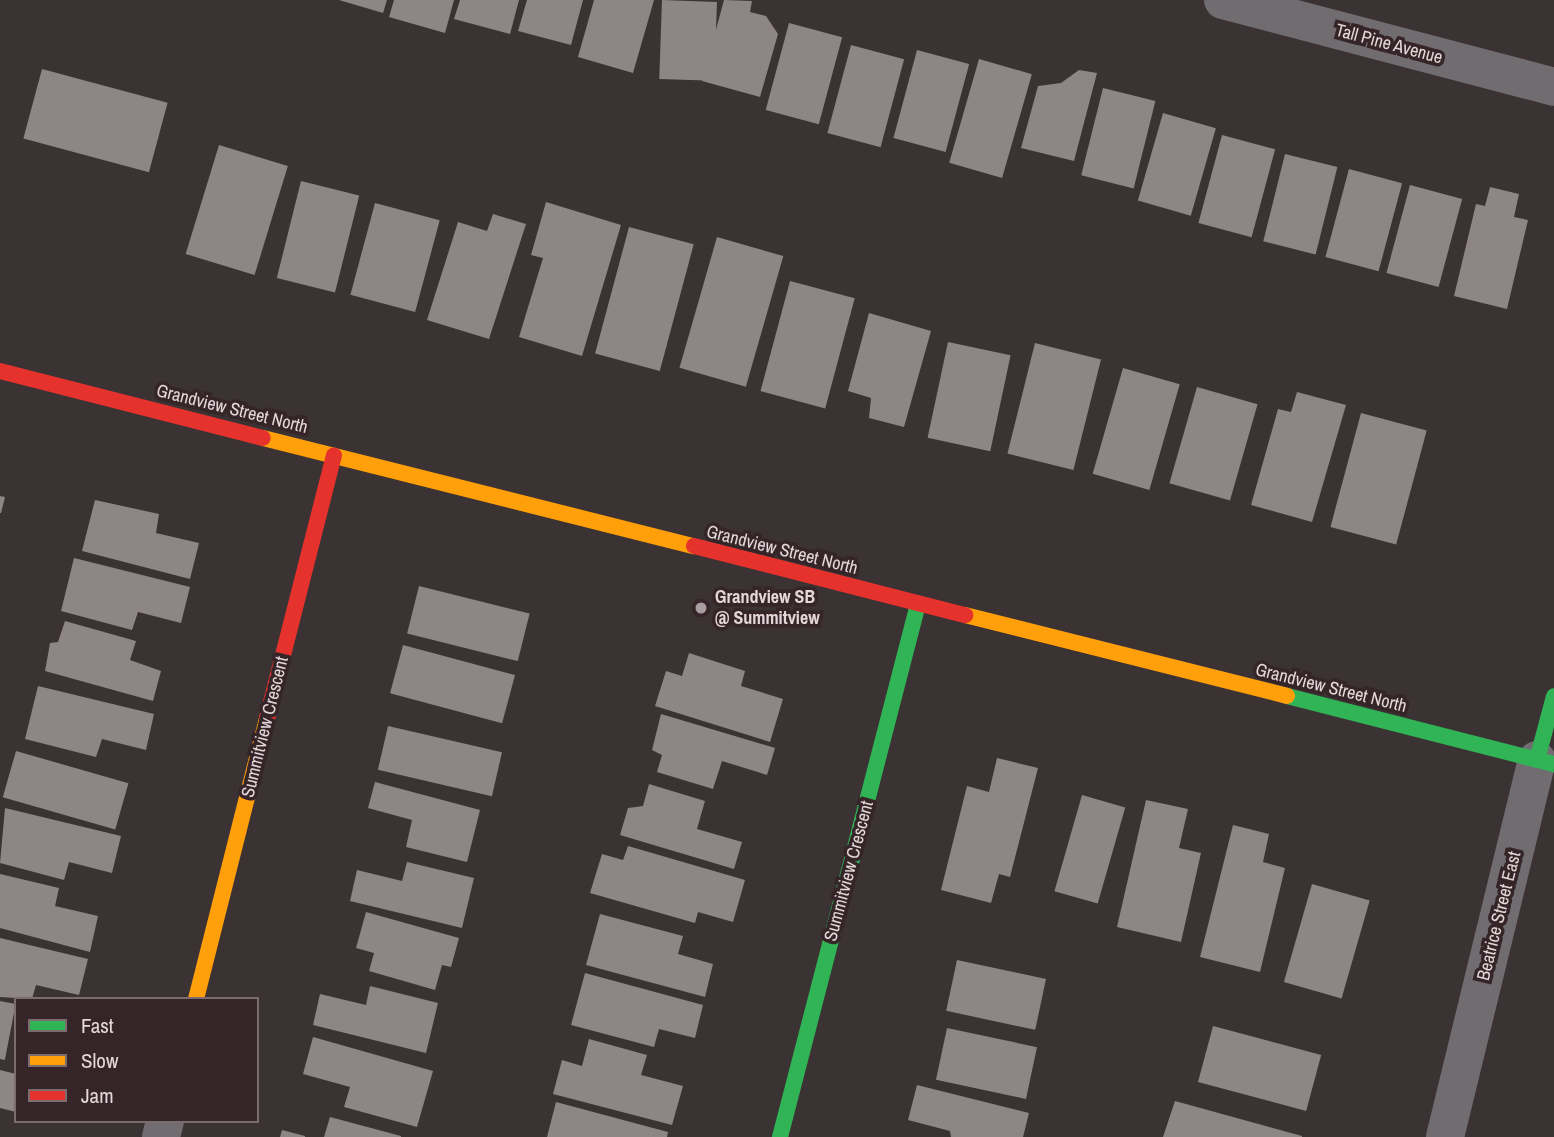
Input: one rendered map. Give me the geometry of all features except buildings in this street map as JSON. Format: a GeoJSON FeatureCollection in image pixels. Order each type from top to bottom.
{"type":"FeatureCollection","features":[{"type":"Feature","properties":{"kind":"street","name":"Tall Pine Avenue"},"geometry":{"type":"LineString","coordinates":[[1223,0],[1554,87]]}},
{"type":"Feature","properties":{"kind":"street","name":"Grandview Street North"},"geometry":{"type":"LineString","coordinates":[[0,371],[1545,762]]}},
{"type":"Feature","properties":{"kind":"street","name":"Summitview Crescent"},"geometry":{"type":"LineString","coordinates":[[197,997],[334,455]]}},
{"type":"Feature","properties":{"kind":"street","name":"Summitview Crescent"},"geometry":{"type":"LineString","coordinates":[[780,1137],[918,604]]}},
{"type":"Feature","properties":{"kind":"street","name":"Beatrice Street East"},"geometry":{"type":"LineString","coordinates":[[1445,1137],[1545,762],[1554,696]]}},
{"type":"Feature","properties":{"kind":"traffic: fast"},"geometry":{"type":"LineString","coordinates":[[780,1137],[918,604]]}},
{"type":"Feature","properties":{"kind":"traffic: fast"},"geometry":{"type":"LineString","coordinates":[[1287,696],[1554,764]]}},
{"type":"Feature","properties":{"kind":"traffic: fast"},"geometry":{"type":"LineString","coordinates":[[1537,760],[1554,696]]}},
{"type":"Feature","properties":{"kind":"traffic: slow"},"geometry":{"type":"LineString","coordinates":[[263,438],[694,546]]}},
{"type":"Feature","properties":{"kind":"traffic: slow"},"geometry":{"type":"LineString","coordinates":[[965,615],[1287,696]]}},
{"type":"Feature","properties":{"kind":"traffic: slow"},"geometry":{"type":"LineString","coordinates":[[197,997],[267,718]]}},
{"type":"Feature","properties":{"kind":"traffic: jam"},"geometry":{"type":"LineString","coordinates":[[0,371],[263,438]]}},
{"type":"Feature","properties":{"kind":"traffic: jam"},"geometry":{"type":"LineString","coordinates":[[267,718],[334,455]]}},
{"type":"Feature","properties":{"kind":"traffic: jam"},"geometry":{"type":"LineString","coordinates":[[694,546],[965,615]]}},
{"type":"Feature","properties":{"kind":"place","name":"Grandview SB @ Summitview"},"geometry":{"type":"Point","coordinates":[701,608]}}]}
